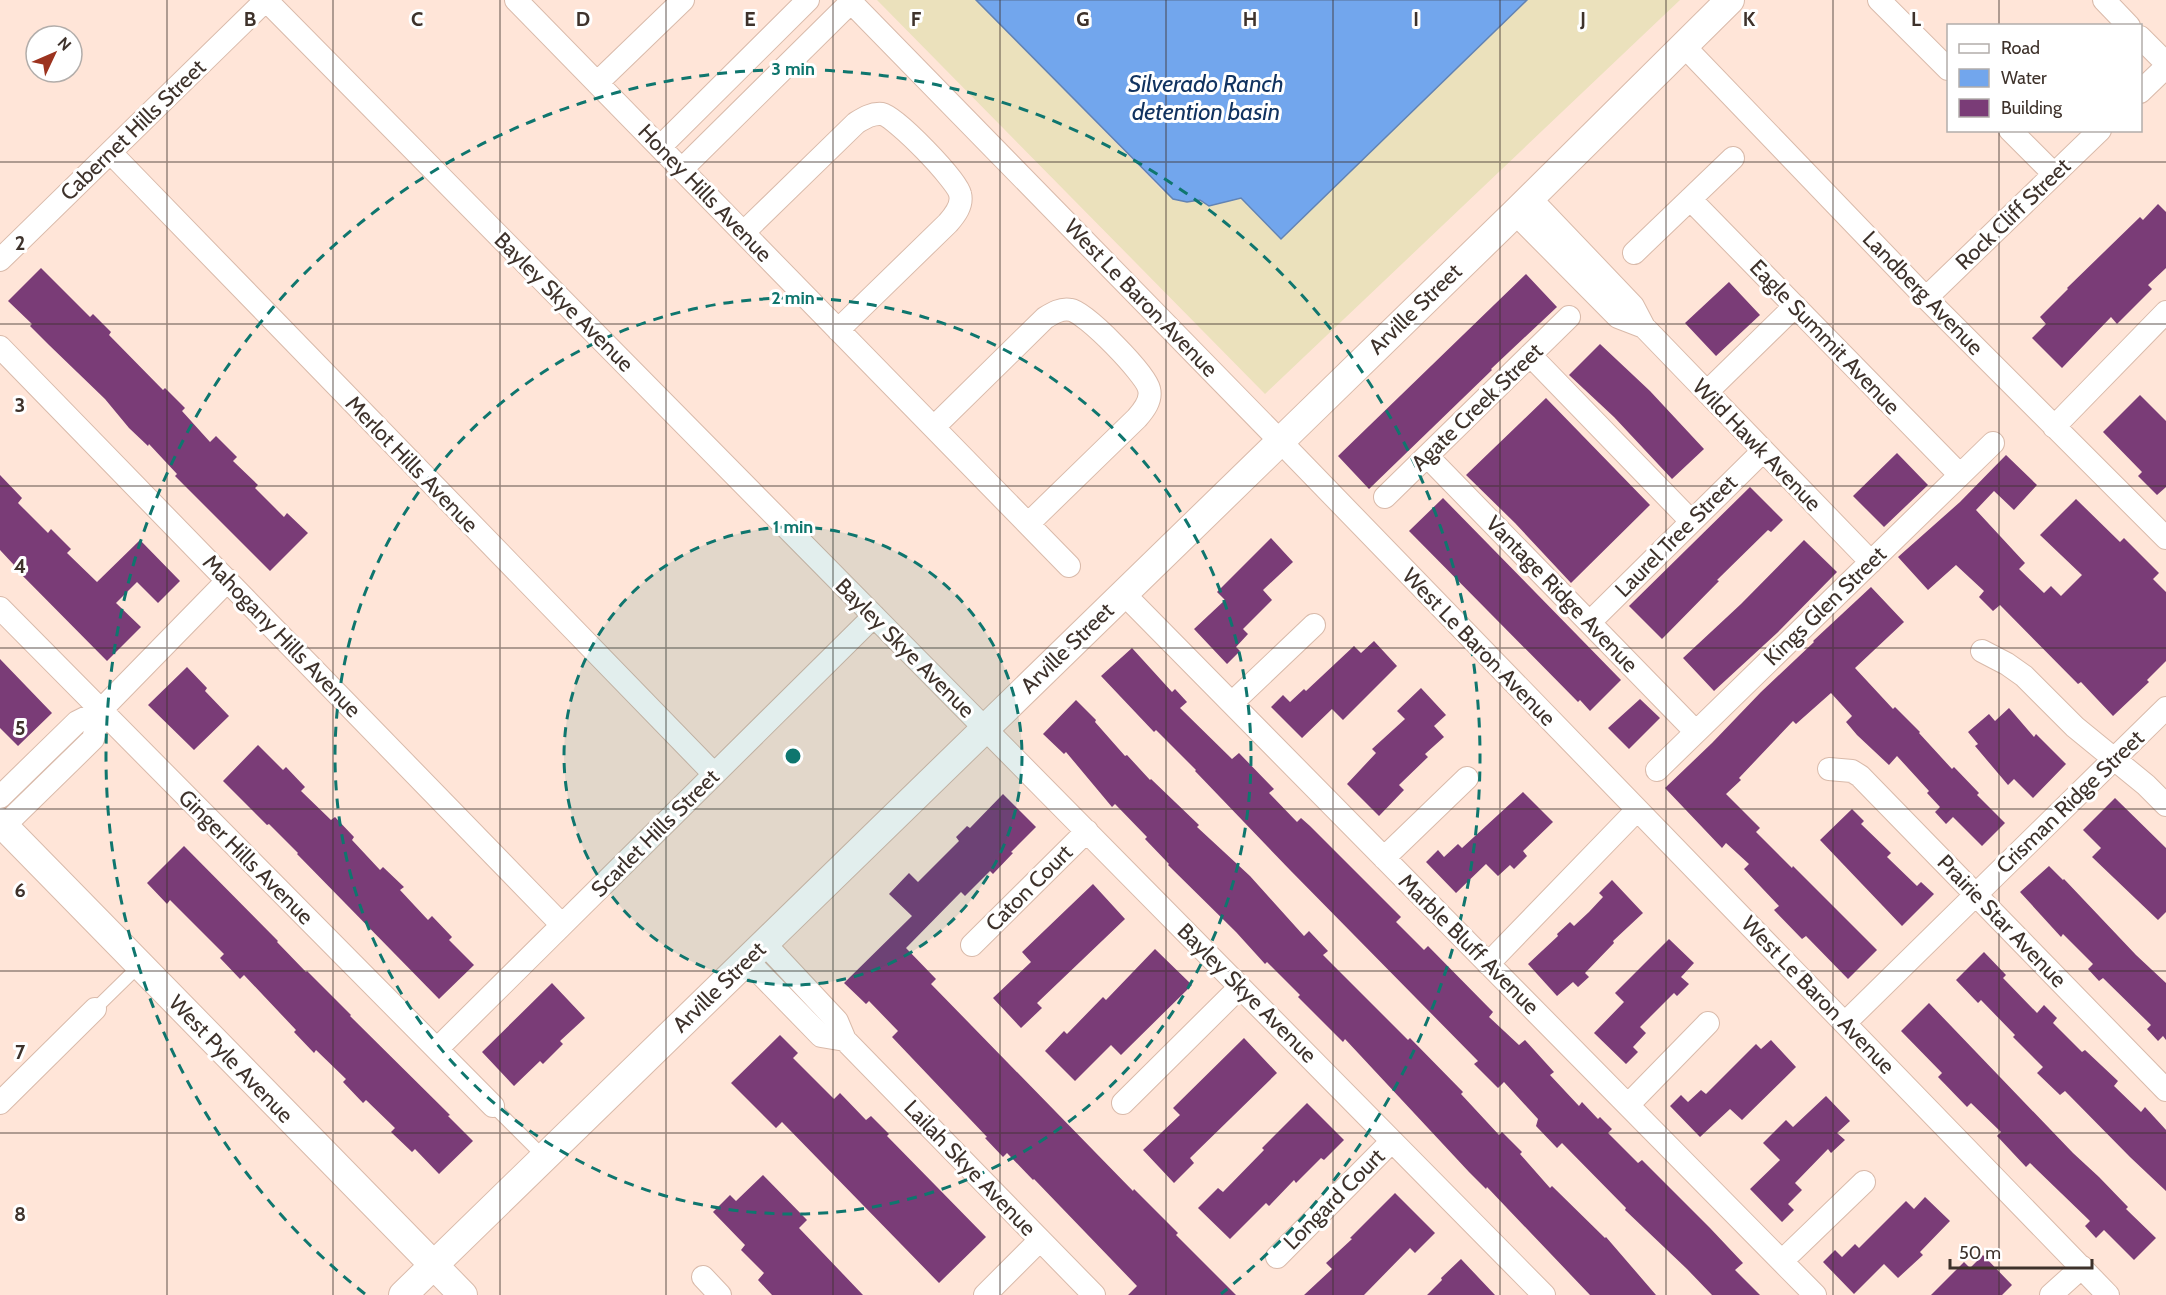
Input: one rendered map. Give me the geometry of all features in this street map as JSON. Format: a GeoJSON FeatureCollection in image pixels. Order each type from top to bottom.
{"type":"FeatureCollection","features":[{"type":"Feature","properties":{"kind":"street","name":"Cabernet Hills Street"},"geometry":{"type":"LineString","coordinates":[[0,260],[266,0]]}},
{"type":"Feature","properties":{"kind":"street","name":"Bayley Skye Avenue"},"geometry":{"type":"LineString","coordinates":[[266,0],[1544,1295]]}},
{"type":"Feature","properties":{"kind":"street","name":"Honey Hills Avenue"},"geometry":{"type":"LineString","coordinates":[[516,0],[1069,566]]}},
{"type":"Feature","properties":{"kind":"street"},"geometry":{"type":"LineString","coordinates":[[597,83],[683,0]]}},
{"type":"Feature","properties":{"kind":"street"},"geometry":{"type":"LineString","coordinates":[[660,147],[808,0]]}},
{"type":"Feature","properties":{"kind":"street","name":"Arville Street"},"geometry":{"type":"LineString","coordinates":[[403,1295],[1730,0]]}},
{"type":"Feature","properties":{"kind":"street"},"geometry":{"type":"LineString","coordinates":[[2104,0],[2127,24]]}},
{"type":"Feature","properties":{"kind":"street"},"geometry":{"type":"LineString","coordinates":[[682,169],[850,1]]}},
{"type":"Feature","properties":{"kind":"street","name":"West Le Baron Avenue"},"geometry":{"type":"LineString","coordinates":[[850,1],[2108,1295]]}},
{"type":"Feature","properties":{"kind":"street"},"geometry":{"type":"LineString","coordinates":[[1893,4],[1947,68]]}},
{"type":"Feature","properties":{"kind":"street"},"geometry":{"type":"LineString","coordinates":[[2142,39],[2166,65],[2142,90]]}},
{"type":"Feature","properties":{"kind":"street","name":"Landberg Avenue"},"geometry":{"type":"LineString","coordinates":[[1683,45],[1926,298],[2166,538]]}},
{"type":"Feature","properties":{"kind":"street"},"geometry":{"type":"LineString","coordinates":[[744,232],[856,123],[878,114],[890,117],[898,123],[951,178],[960,192],[961,200],[954,216],[838,330]]}},
{"type":"Feature","properties":{"kind":"street"},"geometry":{"type":"LineString","coordinates":[[2012,132],[2054,174]]}},
{"type":"Feature","properties":{"kind":"street","name":"Rock Cliff Street"},"geometry":{"type":"LineString","coordinates":[[1926,298],[2098,132]]}},
{"type":"Feature","properties":{"kind":"street","name":"Merlot Hills Avenue"},"geometry":{"type":"LineString","coordinates":[[111,153],[714,774]]}},
{"type":"Feature","properties":{"kind":"street"},"geometry":{"type":"LineString","coordinates":[[1634,253],[1732,158]]}},
{"type":"Feature","properties":{"kind":"street","name":"Eagle Summit Avenue"},"geometry":{"type":"LineString","coordinates":[[1690,199],[1960,475]]}},
{"type":"Feature","properties":{"kind":"street","name":"Wild Hawk Avenue"},"geometry":{"type":"LineString","coordinates":[[1522,205],[1633,306],[1644,327],[1870,562]]}},
{"type":"Feature","properties":{"kind":"street"},"geometry":{"type":"LineString","coordinates":[[1707,392],[1795,306]]}},
{"type":"Feature","properties":{"kind":"street"},"geometry":{"type":"LineString","coordinates":[[934,427],[1045,318],[1053,313],[1067,310],[1079,312],[1087,318],[1140,373],[1149,387],[1150,396],[1143,412],[1028,524]]}},
{"type":"Feature","properties":{"kind":"street"},"geometry":{"type":"LineString","coordinates":[[2054,427],[2166,312]]}},
{"type":"Feature","properties":{"kind":"street","name":"Agate Creek Street"},"geometry":{"type":"LineString","coordinates":[[1385,496],[1569,317]]}},
{"type":"Feature","properties":{"kind":"street","name":"Mahogany Hills Avenue"},"geometry":{"type":"LineString","coordinates":[[0,347],[562,925]]}},
{"type":"Feature","properties":{"kind":"street"},"geometry":{"type":"LineString","coordinates":[[1530,355],[1691,521]]}},
{"type":"Feature","properties":{"kind":"street","name":"Kings Glen Street"},"geometry":{"type":"LineString","coordinates":[[1657,770],[1993,443]]}},
{"type":"Feature","properties":{"kind":"street","name":"Laurel Tree Street"},"geometry":{"type":"LineString","coordinates":[[1590,622],[1763,451]]}},
{"type":"Feature","properties":{"kind":"street","name":"Vantage Ridge Avenue"},"geometry":{"type":"LineString","coordinates":[[1427,456],[1696,732]]}},
{"type":"Feature","properties":{"kind":"street"},"geometry":{"type":"LineString","coordinates":[[0,797],[77,722],[101,710],[228,580]]}},
{"type":"Feature","properties":{"kind":"street","name":"Marble Bluff Avenue"},"geometry":{"type":"LineString","coordinates":[[1123,593],[1815,1295]]}},
{"type":"Feature","properties":{"kind":"street","name":"Ginger Hills Avenue"},"geometry":{"type":"LineString","coordinates":[[0,608],[493,1106]]}},
{"type":"Feature","properties":{"kind":"street","name":"Scarlet Hills Street"},"geometry":{"type":"LineString","coordinates":[[437,1049],[874,616]]}},
{"type":"Feature","properties":{"kind":"street"},"geometry":{"type":"LineString","coordinates":[[1232,703],[1314,625]]}},
{"type":"Feature","properties":{"kind":"street"},"geometry":{"type":"LineString","coordinates":[[1982,651],[2024,676],[2075,727],[2146,785],[2166,805]]}},
{"type":"Feature","properties":{"kind":"street","name":"Crisman Ridge Street"},"geometry":{"type":"LineString","coordinates":[[1845,1023],[2166,708]]}},
{"type":"Feature","properties":{"kind":"street"},"geometry":{"type":"LineString","coordinates":[[1,826],[93,739],[101,710]]}},
{"type":"Feature","properties":{"kind":"street","name":"Prairie Star Avenue"},"geometry":{"type":"LineString","coordinates":[[1829,769],[1852,771],[1860,776],[2166,1090]]}},
{"type":"Feature","properties":{"kind":"street"},"geometry":{"type":"LineString","coordinates":[[1384,858],[1467,778]]}},
{"type":"Feature","properties":{"kind":"street"},"geometry":{"type":"LineString","coordinates":[[1488,964],[1637,810]]}},
{"type":"Feature","properties":{"kind":"street","name":"West Pyle Avenue"},"geometry":{"type":"LineString","coordinates":[[1,826],[463,1295]]}},
{"type":"Feature","properties":{"kind":"street","name":"Caton Court"},"geometry":{"type":"LineString","coordinates":[[972,945],[1087,831]]}},
{"type":"Feature","properties":{"kind":"street","name":"Lailah Skye Avenue"},"geometry":{"type":"LineString","coordinates":[[755,951],[808,1007],[837,1021],[845,1040],[1094,1295]]}},
{"type":"Feature","properties":{"kind":"street"},"geometry":{"type":"LineString","coordinates":[[1123,1103],[1240,987]]}},
{"type":"Feature","properties":{"kind":"street"},"geometry":{"type":"LineString","coordinates":[[4,1092],[95,1009]]}},
{"type":"Feature","properties":{"kind":"street"},"geometry":{"type":"LineString","coordinates":[[1628,1105],[1708,1023]]}},
{"type":"Feature","properties":{"kind":"street","name":"Longard Court"},"geometry":{"type":"LineString","coordinates":[[1276,1257],[1392,1141]]}},
{"type":"Feature","properties":{"kind":"street"},"geometry":{"type":"LineString","coordinates":[[1782,1262],[1864,1182]]}},
{"type":"Feature","properties":{"kind":"street"},"geometry":{"type":"LineString","coordinates":[[985,1295],[1040,1240]]}},
{"type":"Feature","properties":{"kind":"street"},"geometry":{"type":"LineString","coordinates":[[2051,1295],[2082,1267]]}},
{"type":"Feature","properties":{"kind":"street"},"geometry":{"type":"LineString","coordinates":[[703,1277],[720,1295]]}},
{"type":"Feature","properties":{"kind":"lane"},"geometry":{"type":"LineString","coordinates":[[95,1009],[140,965]]}},
{"type":"Feature","properties":{"kind":"lane"},"geometry":{"type":"LineString","coordinates":[[493,1106],[544,1157]]}},
{"type":"Feature","properties":{"kind":"sand"},"geometry":{"type":"Polygon","coordinates":[[[877,0],[976,0],[1163,191],[1187,202],[1200,200],[1446,0],[1680,0],[1265,394],[877,0]]]}},
{"type":"Feature","properties":{"kind":"water","name":"Silverado Ranch detention basin"},"geometry":{"type":"Polygon","coordinates":[[[976,0],[1527,0],[1281,239],[1241,198],[1209,206],[1200,200],[1187,202],[1173,199],[976,0]]]}},
{"type":"Feature","properties":{"kind":"building"},"geometry":{"type":"Polygon","coordinates":[[[2158,204],[2166,212],[2166,268],[2148,285],[2152,289],[2117,324],[2111,317],[2062,368],[2032,338],[2046,324],[2040,317],[2140,217],[2143,220],[2158,204]]]}},
{"type":"Feature","properties":{"kind":"building"},"geometry":{"type":"Polygon","coordinates":[[[41,268],[90,317],[93,314],[111,332],[109,335],[163,390],[165,388],[185,408],[182,411],[210,442],[216,436],[237,457],[233,461],[258,485],[255,488],[284,517],[287,513],[308,533],[270,571],[175,476],[177,474],[149,444],[148,446],[129,428],[105,399],[30,326],[32,324],[8,301],[41,268]]]}},
{"type":"Feature","properties":{"kind":"building"},"geometry":{"type":"Polygon","coordinates":[[[1526,274],[1557,307],[1369,489],[1338,456],[1526,274]]]}},
{"type":"Feature","properties":{"kind":"building"},"geometry":{"type":"Polygon","coordinates":[[[1729,282],[1760,315],[1716,356],[1685,323],[1729,282]]]}},
{"type":"Feature","properties":{"kind":"building"},"geometry":{"type":"Polygon","coordinates":[[[1600,344],[1650,391],[1704,449],[1672,479],[1614,417],[1569,375],[1600,344]]]}},
{"type":"Feature","properties":{"kind":"building"},"geometry":{"type":"Polygon","coordinates":[[[2140,395],[2166,421],[2166,487],[2157,495],[2138,476],[2142,472],[2103,432],[2140,395]]]}},
{"type":"Feature","properties":{"kind":"building"},"geometry":{"type":"Polygon","coordinates":[[[1546,398],[1650,505],[1571,583],[1466,475],[1546,398]]]}},
{"type":"Feature","properties":{"kind":"building"},"geometry":{"type":"Polygon","coordinates":[[[1897,453],[1928,485],[1884,527],[1853,496],[1897,453]]]}},
{"type":"Feature","properties":{"kind":"building"},"geometry":{"type":"Polygon","coordinates":[[[2006,455],[2037,485],[2014,510],[1994,491],[1976,510],[2025,563],[2019,569],[2044,593],[2051,586],[2061,596],[2082,575],[2040,535],[2076,499],[2120,542],[2124,538],[2159,573],[2153,579],[2166,592],[2166,661],[2147,680],[2149,682],[2113,716],[2081,682],[2078,684],[2000,605],[1993,611],[1979,597],[1984,591],[1956,565],[1928,590],[1898,557],[1960,502],[2006,455]]]}},
{"type":"Feature","properties":{"kind":"building"},"geometry":{"type":"Polygon","coordinates":[[[0,475],[22,498],[18,503],[48,533],[51,529],[71,549],[67,553],[97,582],[140,540],[180,581],[158,603],[137,582],[116,603],[141,627],[107,661],[0,550],[0,475]]]}},
{"type":"Feature","properties":{"kind":"building"},"geometry":{"type":"Polygon","coordinates":[[[1750,487],[1783,520],[1771,532],[1768,530],[1717,580],[1719,581],[1662,639],[1629,606],[1750,487]]]}},
{"type":"Feature","properties":{"kind":"building"},"geometry":{"type":"Polygon","coordinates":[[[1443,498],[1621,680],[1590,711],[1580,700],[1578,702],[1409,531],[1443,498]]]}},
{"type":"Feature","properties":{"kind":"building"},"geometry":{"type":"Polygon","coordinates":[[[1271,538],[1293,562],[1263,590],[1272,600],[1243,629],[1248,634],[1236,647],[1240,651],[1227,664],[1194,629],[1225,600],[1217,592],[1271,538]]]}},
{"type":"Feature","properties":{"kind":"building"},"geometry":{"type":"Polygon","coordinates":[[[1804,540],[1837,572],[1777,633],[1714,691],[1683,658],[1741,604],[1804,540]]]}},
{"type":"Feature","properties":{"kind":"building"},"geometry":{"type":"Polygon","coordinates":[[[1871,587],[1904,622],[1855,668],[1893,709],[1895,707],[1920,732],[1952,769],[1954,767],[1979,793],[1977,795],[2005,823],[1982,846],[1953,817],[1946,824],[1935,812],[1940,807],[1927,793],[1929,791],[1897,756],[1889,765],[1857,735],[1846,722],[1852,716],[1831,693],[1796,724],[1793,721],[1726,794],[1760,828],[1756,832],[1877,950],[1848,979],[1806,936],[1802,939],[1774,910],[1779,906],[1744,869],[1749,864],[1726,843],[1722,848],[1665,788],[1813,641],[1871,587]]]}},
{"type":"Feature","properties":{"kind":"building"},"geometry":{"type":"Polygon","coordinates":[[[1374,641],[1397,666],[1343,720],[1332,709],[1302,738],[1271,707],[1283,695],[1290,702],[1304,689],[1306,691],[1354,646],[1361,653],[1374,641]]]}},
{"type":"Feature","properties":{"kind":"building"},"geometry":{"type":"Polygon","coordinates":[[[1132,648],[1172,692],[1175,689],[1187,702],[1180,708],[1232,759],[1239,753],[1274,789],[1269,793],[1297,822],[1301,818],[1310,826],[1401,917],[1396,922],[1424,950],[1428,946],[1493,1012],[1489,1017],[1519,1045],[1525,1040],[1554,1072],[1550,1075],[1579,1106],[1582,1102],[1598,1119],[1600,1117],[1612,1129],[1608,1133],[1638,1163],[1642,1160],[1710,1228],[1743,1263],[1735,1270],[1760,1295],[1712,1295],[1625,1210],[1626,1208],[1562,1143],[1557,1148],[1536,1126],[1538,1119],[1504,1082],[1498,1088],[1474,1064],[1478,1061],[1290,870],[1196,770],[1156,730],[1154,732],[1101,676],[1132,648]]]}},
{"type":"Feature","properties":{"kind":"building"},"geometry":{"type":"Polygon","coordinates":[[[0,659],[52,713],[18,746],[0,728],[0,659]]]}},
{"type":"Feature","properties":{"kind":"building"},"geometry":{"type":"Polygon","coordinates":[[[187,667],[207,688],[205,691],[229,716],[194,750],[148,705],[187,667]]]}},
{"type":"Feature","properties":{"kind":"building"},"geometry":{"type":"Polygon","coordinates":[[[1421,688],[1446,715],[1434,726],[1444,737],[1425,754],[1428,757],[1399,785],[1404,790],[1379,816],[1347,784],[1376,753],[1372,749],[1405,719],[1397,711],[1421,688]]]}},
{"type":"Feature","properties":{"kind":"building"},"geometry":{"type":"Polygon","coordinates":[[[1640,699],[1660,718],[1629,749],[1608,728],[1640,699]]]}},
{"type":"Feature","properties":{"kind":"building"},"geometry":{"type":"Polygon","coordinates":[[[1076,700],[1096,720],[1095,722],[1125,756],[1127,755],[1150,780],[1199,825],[1197,827],[1250,876],[1304,936],[1309,931],[1328,951],[1323,955],[1463,1092],[1461,1094],[1499,1135],[1502,1132],[1522,1152],[1520,1154],[1550,1188],[1552,1186],[1606,1237],[1656,1295],[1590,1295],[1487,1187],[1486,1189],[1469,1172],[1345,1039],[1343,1042],[1298,997],[1300,995],[1267,962],[1265,964],[1168,865],[1145,839],[1147,837],[1115,804],[1112,807],[1066,752],[1064,754],[1043,734],[1076,700]]]}},
{"type":"Feature","properties":{"kind":"building"},"geometry":{"type":"Polygon","coordinates":[[[2009,708],[2034,737],[2036,734],[2066,764],[2033,798],[2014,779],[2008,785],[1975,746],[1978,744],[1968,732],[1989,714],[1995,721],[2009,708]]]}},
{"type":"Feature","properties":{"kind":"building"},"geometry":{"type":"Polygon","coordinates":[[[258,745],[283,770],[286,767],[305,787],[301,791],[331,820],[335,817],[354,837],[352,840],[380,870],[383,867],[404,887],[400,890],[428,920],[432,916],[452,937],[449,940],[474,965],[439,999],[298,853],[223,781],[258,745]]]}},
{"type":"Feature","properties":{"kind":"building"},"geometry":{"type":"Polygon","coordinates":[[[1523,792],[1553,822],[1523,851],[1527,856],[1514,869],[1510,865],[1498,876],[1486,864],[1456,893],[1426,862],[1438,850],[1444,857],[1458,844],[1462,848],[1523,792]]]}},
{"type":"Feature","properties":{"kind":"building"},"geometry":{"type":"Polygon","coordinates":[[[1003,794],[1036,827],[993,874],[990,871],[965,896],[961,892],[906,948],[936,979],[931,984],[1133,1191],[1134,1189],[1178,1233],[1176,1235],[1236,1295],[1128,1295],[1137,1286],[1007,1153],[1003,1157],[985,1138],[987,1137],[892,1037],[898,1031],[869,1001],[866,1004],[844,983],[912,916],[889,894],[909,873],[918,882],[959,841],[956,837],[967,826],[970,828],[1003,794]]]}},
{"type":"Feature","properties":{"kind":"building"},"geometry":{"type":"Polygon","coordinates":[[[2115,798],[2166,848],[2166,912],[2158,920],[2092,857],[2101,848],[2083,830],[2115,798]]]}},
{"type":"Feature","properties":{"kind":"building"},"geometry":{"type":"Polygon","coordinates":[[[1852,809],[1864,821],[1861,824],[1891,853],[1887,857],[1917,886],[1921,882],[1934,894],[1902,926],[1820,840],[1852,809]]]}},
{"type":"Feature","properties":{"kind":"building"},"geometry":{"type":"Polygon","coordinates":[[[184,846],[473,1141],[439,1174],[415,1149],[412,1152],[391,1132],[395,1128],[366,1100],[363,1103],[343,1082],[346,1079],[316,1050],[314,1053],[294,1032],[296,1030],[244,975],[240,979],[220,958],[224,954],[170,900],[167,904],[147,883],[184,846]]]}},
{"type":"Feature","properties":{"kind":"building"},"geometry":{"type":"Polygon","coordinates":[[[2049,866],[2166,983],[2166,1040],[2163,1036],[2158,1041],[2147,1029],[2151,1025],[2103,978],[2099,981],[2088,969],[2093,964],[2063,934],[2061,937],[2020,892],[2049,866]]]}},
{"type":"Feature","properties":{"kind":"building"},"geometry":{"type":"Polygon","coordinates":[[[1612,880],[1643,913],[1613,941],[1614,943],[1585,973],[1589,977],[1578,987],[1573,982],[1557,996],[1528,964],[1570,922],[1574,926],[1589,912],[1603,897],[1599,893],[1612,880]]]}},
{"type":"Feature","properties":{"kind":"building"},"geometry":{"type":"Polygon","coordinates":[[[1093,884],[1125,919],[1037,1003],[1042,1008],[1021,1028],[993,998],[1031,962],[1022,952],[1093,884]]]}},
{"type":"Feature","properties":{"kind":"building"},"geometry":{"type":"Polygon","coordinates":[[[1669,939],[1694,963],[1681,977],[1689,984],[1677,996],[1674,993],[1640,1027],[1646,1033],[1633,1047],[1638,1052],[1626,1064],[1594,1033],[1624,1002],[1615,993],[1669,939]]]}},
{"type":"Feature","properties":{"kind":"building"},"geometry":{"type":"Polygon","coordinates":[[[1155,949],[1192,985],[1121,1055],[1111,1045],[1075,1081],[1045,1051],[1064,1031],[1067,1034],[1103,997],[1106,1000],[1155,949]]]}},
{"type":"Feature","properties":{"kind":"building"},"geometry":{"type":"Polygon","coordinates":[[[1984,952],[2006,975],[2003,978],[2037,1013],[2044,1005],[2057,1018],[2053,1023],[2082,1052],[2085,1050],[2118,1081],[2114,1086],[2141,1112],[2145,1107],[2166,1130],[2166,1191],[2065,1091],[2060,1095],[2037,1073],[2043,1067],[1981,1000],[1978,1003],[1956,980],[1984,952]]]}},
{"type":"Feature","properties":{"kind":"building"},"geometry":{"type":"Polygon","coordinates":[[[552,983],[585,1018],[560,1041],[563,1044],[543,1064],[540,1061],[514,1086],[482,1052],[552,983]]]}},
{"type":"Feature","properties":{"kind":"building"},"geometry":{"type":"Polygon","coordinates":[[[1929,1003],[2156,1238],[2134,1260],[2104,1230],[2096,1238],[2085,1226],[2090,1221],[2030,1163],[2026,1167],[1997,1136],[2001,1132],[1971,1103],[1967,1107],[1938,1077],[1942,1073],[1901,1031],[1929,1003]]]}},
{"type":"Feature","properties":{"kind":"building"},"geometry":{"type":"Polygon","coordinates":[[[780,1035],[798,1053],[793,1058],[834,1099],[840,1093],[866,1120],[871,1116],[889,1134],[887,1136],[986,1237],[939,1283],[782,1122],[776,1128],[731,1083],[780,1035]]]}},
{"type":"Feature","properties":{"kind":"building"},"geometry":{"type":"Polygon","coordinates":[[[1244,1038],[1277,1073],[1190,1158],[1194,1163],[1174,1183],[1143,1150],[1180,1115],[1173,1108],[1244,1038]]]}},
{"type":"Feature","properties":{"kind":"building"},"geometry":{"type":"Polygon","coordinates":[[[1771,1040],[1796,1067],[1742,1120],[1730,1109],[1700,1137],[1670,1106],[1681,1095],[1688,1102],[1701,1090],[1706,1094],[1756,1044],[1761,1049],[1771,1040]]]}},
{"type":"Feature","properties":{"kind":"building"},"geometry":{"type":"Polygon","coordinates":[[[1826,1096],[1850,1121],[1837,1133],[1845,1140],[1831,1153],[1828,1149],[1795,1183],[1802,1190],[1788,1204],[1794,1210],[1782,1222],[1750,1189],[1780,1160],[1763,1143],[1786,1120],[1793,1127],[1826,1096]]]}},
{"type":"Feature","properties":{"kind":"building"},"geometry":{"type":"Polygon","coordinates":[[[1307,1103],[1344,1140],[1324,1160],[1321,1158],[1296,1183],[1294,1180],[1269,1206],[1266,1203],[1230,1239],[1198,1208],[1218,1188],[1223,1192],[1264,1150],[1262,1148],[1307,1103]]]}},
{"type":"Feature","properties":{"kind":"building"},"geometry":{"type":"Polygon","coordinates":[[[763,1175],[807,1220],[799,1228],[863,1295],[772,1295],[758,1280],[764,1273],[741,1250],[745,1245],[713,1212],[730,1195],[736,1201],[763,1175]]]}},
{"type":"Feature","properties":{"kind":"building"},"geometry":{"type":"Polygon","coordinates":[[[1395,1193],[1435,1233],[1415,1253],[1410,1248],[1364,1295],[1304,1295],[1332,1269],[1326,1263],[1395,1193]]]}},
{"type":"Feature","properties":{"kind":"building"},"geometry":{"type":"Polygon","coordinates":[[[1925,1197],[1950,1221],[1920,1252],[1923,1255],[1898,1278],[1884,1264],[1854,1294],[1823,1262],[1835,1250],[1842,1257],[1855,1244],[1859,1248],[1906,1201],[1914,1209],[1925,1197]]]}},
{"type":"Feature","properties":{"kind":"building"},"geometry":{"type":"Polygon","coordinates":[[[1983,1255],[2012,1285],[2002,1295],[1931,1295],[1964,1262],[1970,1268],[1983,1255]]]}},
{"type":"Feature","properties":{"kind":"building"},"geometry":{"type":"Polygon","coordinates":[[[1461,1259],[1495,1295],[1427,1295],[1442,1280],[1441,1278],[1461,1259]]]}}]}
